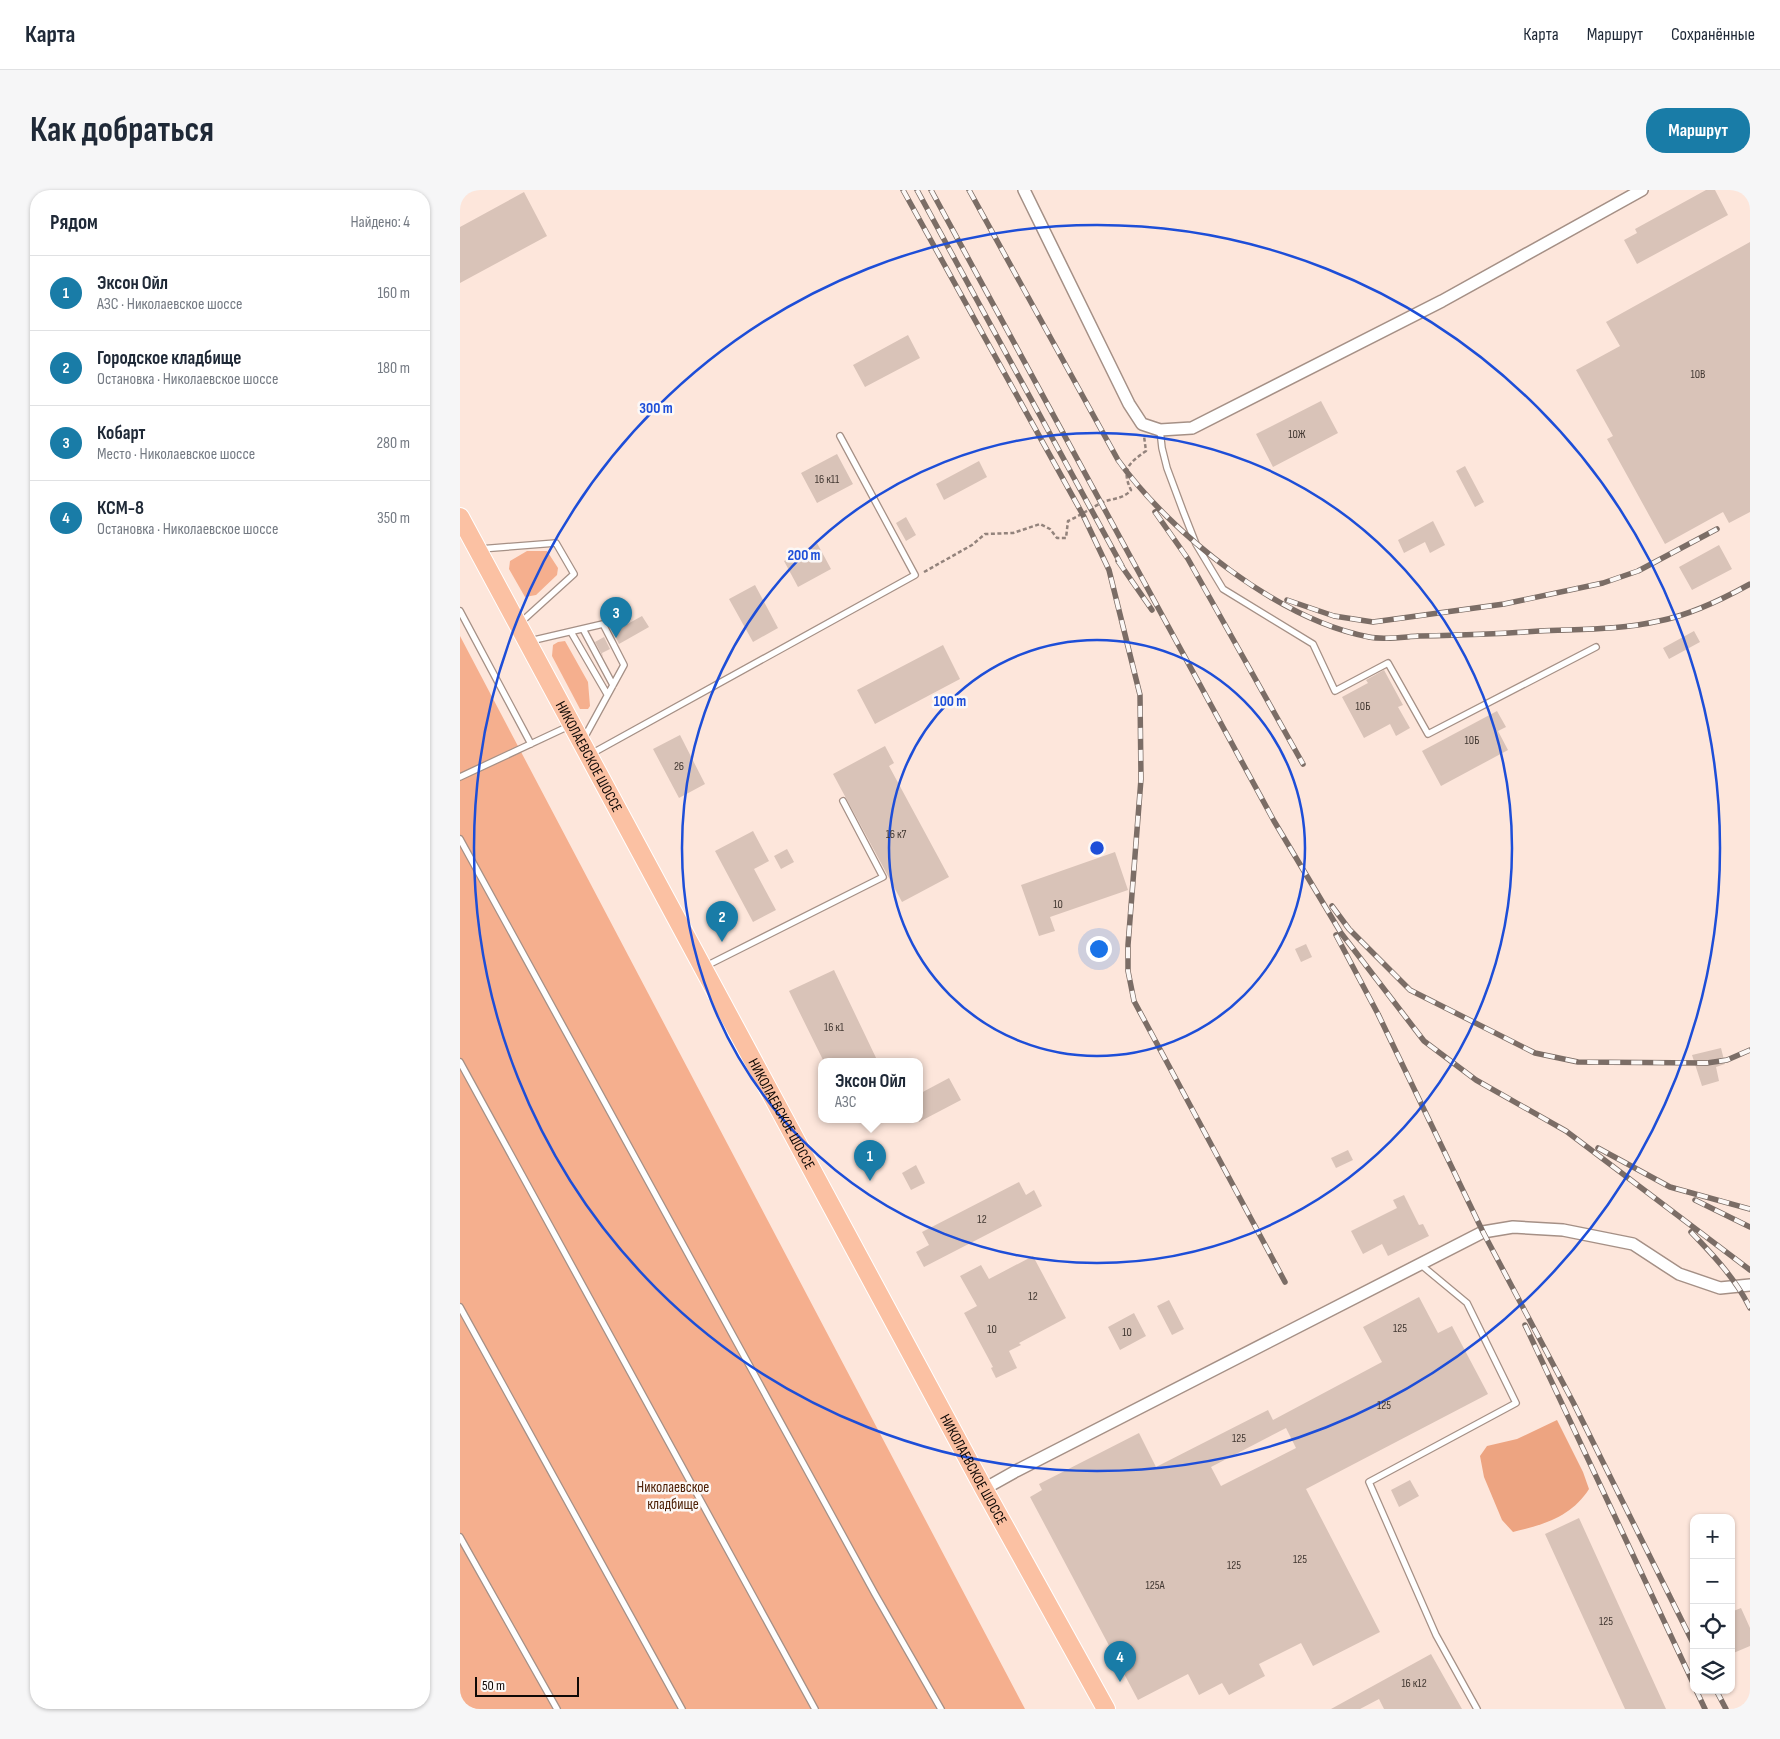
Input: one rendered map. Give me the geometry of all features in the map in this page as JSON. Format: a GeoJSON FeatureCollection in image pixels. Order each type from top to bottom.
{"type":"FeatureCollection","features":[{"type":"Feature","properties":{"kind":"main road","name":"НИКОЛАЕВСКОЕ ШОССЕ"},"geometry":{"type":"LineString","coordinates":[[460,516],[984,1489],[1106,1709]]}},
{"type":"Feature","properties":{"kind":"street"},"geometry":{"type":"LineString","coordinates":[[1024,190],[1129,404],[1142,424],[1160,430],[1192,428],[1442,301],[1642,190]]}},
{"type":"Feature","properties":{"kind":"street"},"geometry":{"type":"LineString","coordinates":[[984,1489],[1484,1232],[1513,1227],[1562,1230],[1633,1244],[1679,1274],[1720,1288],[1750,1285]]}},
{"type":"Feature","properties":{"kind":"lane"},"geometry":{"type":"LineString","coordinates":[[1160,430],[1167,468],[1196,544],[1223,589],[1313,644],[1336,691],[1388,663],[1428,734],[1596,648]]}},
{"type":"Feature","properties":{"kind":"lane"},"geometry":{"type":"LineString","coordinates":[[586,748],[915,576],[840,436]]}},
{"type":"Feature","properties":{"kind":"lane"},"geometry":{"type":"LineString","coordinates":[[478,550],[556,543],[574,574],[519,625]]}},
{"type":"Feature","properties":{"kind":"lane"},"geometry":{"type":"LineString","coordinates":[[460,611],[532,744]]}},
{"type":"Feature","properties":{"kind":"lane"},"geometry":{"type":"LineString","coordinates":[[528,642],[603,624],[624,665],[607,694],[586,748]]}},
{"type":"Feature","properties":{"kind":"lane"},"geometry":{"type":"LineString","coordinates":[[583,629],[612,685]]}},
{"type":"Feature","properties":{"kind":"lane"},"geometry":{"type":"LineString","coordinates":[[571,632],[607,694]]}},
{"type":"Feature","properties":{"kind":"lane"},"geometry":{"type":"LineString","coordinates":[[460,777],[573,725]]}},
{"type":"Feature","properties":{"kind":"lane"},"geometry":{"type":"LineString","coordinates":[[704,967],[882,877],[843,800]]}},
{"type":"Feature","properties":{"kind":"lane"},"geometry":{"type":"LineString","coordinates":[[460,839],[875,1594],[941,1709]]}},
{"type":"Feature","properties":{"kind":"lane"},"geometry":{"type":"LineString","coordinates":[[460,1062],[815,1709]]}},
{"type":"Feature","properties":{"kind":"lane"},"geometry":{"type":"LineString","coordinates":[[1420,1264],[1467,1303],[1516,1402],[1369,1482],[1436,1635],[1477,1709]]}},
{"type":"Feature","properties":{"kind":"lane"},"geometry":{"type":"LineString","coordinates":[[460,1307],[682,1709]]}},
{"type":"Feature","properties":{"kind":"lane"},"geometry":{"type":"LineString","coordinates":[[460,1536],[557,1709]]}},
{"type":"Feature","properties":{"kind":"path"},"geometry":{"type":"LineString","coordinates":[[915,576],[972,546],[986,534],[1013,533],[1040,524],[1050,529],[1057,538],[1066,538],[1068,521],[1083,515],[1100,503],[1126,495],[1131,490],[1124,476],[1136,458],[1146,451],[1142,424]]}},
{"type":"Feature","properties":{"kind":"green space"},"geometry":{"type":"Polygon","coordinates":[[[527,551],[547,551],[558,568],[557,575],[536,595],[525,597],[509,569],[510,561],[527,551]]]}},
{"type":"Feature","properties":{"kind":"green space","name":"Николаевское кладбище"},"geometry":{"type":"Polygon","coordinates":[[[460,636],[1025,1709],[460,1709],[460,636]]]}},
{"type":"Feature","properties":{"kind":"green space"},"geometry":{"type":"Polygon","coordinates":[[[565,641],[588,682],[590,706],[588,709],[580,709],[552,656],[553,645],[565,641]]]}},
{"type":"Feature","properties":{"kind":"shaded area"},"geometry":{"type":"Polygon","coordinates":[[[1557,1420],[1583,1472],[1589,1489],[1566,1513],[1536,1526],[1513,1532],[1502,1520],[1484,1477],[1480,1456],[1487,1446],[1517,1439],[1557,1420]]]}},
{"type":"Feature","properties":{"kind":"building"},"geometry":{"type":"Polygon","coordinates":[[[1706,190],[1715,190],[1728,215],[1637,264],[1624,240],[1637,233],[1635,229],[1706,190]]]}},
{"type":"Feature","properties":{"kind":"building"},"geometry":{"type":"Polygon","coordinates":[[[524,192],[547,236],[460,283],[460,227],[524,192]]]}},
{"type":"Feature","properties":{"kind":"building"},"geometry":{"type":"Polygon","coordinates":[[[1750,242],[1750,512],[1729,523],[1723,512],[1665,544],[1607,439],[1613,436],[1576,370],[1620,346],[1606,322],[1750,242]]]}},
{"type":"Feature","properties":{"kind":"building"},"geometry":{"type":"Polygon","coordinates":[[[908,335],[920,358],[865,387],[853,365],[908,335]]]}},
{"type":"Feature","properties":{"kind":"building"},"geometry":{"type":"Polygon","coordinates":[[[1321,401],[1338,433],[1273,467],[1256,434],[1321,401]]]}},
{"type":"Feature","properties":{"kind":"building"},"geometry":{"type":"Polygon","coordinates":[[[837,454],[853,484],[817,503],[801,473],[837,454]]]}},
{"type":"Feature","properties":{"kind":"building"},"geometry":{"type":"Polygon","coordinates":[[[979,461],[987,477],[944,500],[936,484],[979,461]]]}},
{"type":"Feature","properties":{"kind":"building"},"geometry":{"type":"Polygon","coordinates":[[[1465,466],[1484,502],[1475,507],[1456,471],[1465,466]]]}},
{"type":"Feature","properties":{"kind":"building"},"geometry":{"type":"Polygon","coordinates":[[[906,517],[916,535],[906,541],[896,523],[906,517]]]}},
{"type":"Feature","properties":{"kind":"building"},"geometry":{"type":"Polygon","coordinates":[[[1433,521],[1445,545],[1430,553],[1425,542],[1404,553],[1398,540],[1433,521]]]}},
{"type":"Feature","properties":{"kind":"building"},"geometry":{"type":"Polygon","coordinates":[[[817,543],[831,569],[798,587],[784,561],[817,543]]]}},
{"type":"Feature","properties":{"kind":"building"},"geometry":{"type":"Polygon","coordinates":[[[1719,545],[1732,569],[1692,590],[1679,567],[1719,545]]]}},
{"type":"Feature","properties":{"kind":"building"},"geometry":{"type":"Polygon","coordinates":[[[755,585],[778,628],[753,642],[729,599],[755,585]]]}},
{"type":"Feature","properties":{"kind":"building"},"geometry":{"type":"Polygon","coordinates":[[[642,616],[649,627],[619,644],[613,632],[642,616]]]}},
{"type":"Feature","properties":{"kind":"building"},"geometry":{"type":"Polygon","coordinates":[[[1694,631],[1700,642],[1669,659],[1663,648],[1694,631]]]}},
{"type":"Feature","properties":{"kind":"building"},"geometry":{"type":"Polygon","coordinates":[[[604,637],[610,649],[602,653],[603,657],[595,642],[604,637]]]}},
{"type":"Feature","properties":{"kind":"building"},"geometry":{"type":"Polygon","coordinates":[[[943,645],[960,679],[875,724],[857,690],[943,645]]]}},
{"type":"Feature","properties":{"kind":"building"},"geometry":{"type":"Polygon","coordinates":[[[1384,670],[1403,705],[1398,707],[1410,728],[1396,736],[1390,724],[1364,738],[1342,697],[1368,683],[1366,680],[1384,670]]]}},
{"type":"Feature","properties":{"kind":"building"},"geometry":{"type":"Polygon","coordinates":[[[1497,711],[1506,727],[1498,731],[1508,750],[1441,786],[1422,751],[1497,711]]]}},
{"type":"Feature","properties":{"kind":"building"},"geometry":{"type":"Polygon","coordinates":[[[680,735],[705,784],[679,798],[653,749],[680,735]]]}},
{"type":"Feature","properties":{"kind":"building"},"geometry":{"type":"Polygon","coordinates":[[[885,746],[894,763],[889,766],[949,877],[902,902],[833,774],[885,746]]]}},
{"type":"Feature","properties":{"kind":"building"},"geometry":{"type":"Polygon","coordinates":[[[753,831],[769,861],[754,869],[776,910],[753,922],[715,851],[753,831]]]}},
{"type":"Feature","properties":{"kind":"building"},"geometry":{"type":"Polygon","coordinates":[[[787,849],[794,862],[781,869],[774,856],[787,849]]]}},
{"type":"Feature","properties":{"kind":"building"},"geometry":{"type":"Polygon","coordinates":[[[1115,852],[1128,890],[1050,917],[1055,931],[1039,936],[1021,885],[1115,852]]]}},
{"type":"Feature","properties":{"kind":"building"},"geometry":{"type":"Polygon","coordinates":[[[1306,944],[1312,957],[1301,962],[1295,949],[1306,944]]]}},
{"type":"Feature","properties":{"kind":"building"},"geometry":{"type":"Polygon","coordinates":[[[834,970],[876,1058],[822,1058],[789,991],[834,970]]]}},
{"type":"Feature","properties":{"kind":"building"},"geometry":{"type":"Polygon","coordinates":[[[1721,1048],[1725,1064],[1716,1067],[1719,1081],[1702,1086],[1692,1055],[1721,1048]]]}},
{"type":"Feature","properties":{"kind":"building"},"geometry":{"type":"Polygon","coordinates":[[[949,1078],[961,1100],[923,1120],[923,1092],[949,1078]]]}},
{"type":"Feature","properties":{"kind":"building"},"geometry":{"type":"Polygon","coordinates":[[[1348,1150],[1353,1160],[1336,1168],[1331,1158],[1348,1150]]]}},
{"type":"Feature","properties":{"kind":"building"},"geometry":{"type":"Polygon","coordinates":[[[916,1165],[925,1183],[911,1190],[902,1173],[916,1165]]]}},
{"type":"Feature","properties":{"kind":"building"},"geometry":{"type":"Polygon","coordinates":[[[1019,1182],[1026,1195],[1034,1190],[1042,1206],[924,1267],[916,1252],[929,1245],[922,1232],[1019,1182]]]}},
{"type":"Feature","properties":{"kind":"building"},"geometry":{"type":"Polygon","coordinates":[[[1404,1195],[1419,1225],[1423,1224],[1429,1236],[1388,1256],[1382,1244],[1363,1254],[1351,1231],[1397,1208],[1393,1200],[1404,1195]]]}},
{"type":"Feature","properties":{"kind":"building"},"geometry":{"type":"Polygon","coordinates":[[[1033,1256],[1066,1318],[1019,1343],[1021,1345],[1009,1351],[1017,1368],[996,1378],[991,1368],[993,1367],[964,1313],[977,1306],[960,1276],[981,1265],[989,1279],[1033,1256]]]}},
{"type":"Feature","properties":{"kind":"building"},"geometry":{"type":"Polygon","coordinates":[[[1419,1297],[1438,1333],[1452,1326],[1488,1394],[1306,1489],[1380,1632],[1313,1666],[1301,1643],[1259,1664],[1265,1676],[1229,1695],[1222,1683],[1199,1695],[1188,1674],[1138,1700],[1030,1497],[1042,1490],[1039,1484],[1139,1433],[1156,1467],[1268,1410],[1273,1420],[1382,1362],[1363,1327],[1419,1297]],[[1286,1428],[1211,1467],[1221,1486],[1296,1448],[1286,1428]]]}},
{"type":"Feature","properties":{"kind":"building"},"geometry":{"type":"Polygon","coordinates":[[[1169,1300],[1184,1329],[1172,1335],[1157,1306],[1169,1300]]]}},
{"type":"Feature","properties":{"kind":"building"},"geometry":{"type":"Polygon","coordinates":[[[1134,1313],[1146,1336],[1120,1350],[1108,1327],[1134,1313]]]}},
{"type":"Feature","properties":{"kind":"building"},"geometry":{"type":"Polygon","coordinates":[[[1410,1480],[1419,1496],[1399,1507],[1391,1490],[1410,1480]]]}},
{"type":"Feature","properties":{"kind":"building"},"geometry":{"type":"Polygon","coordinates":[[[1579,1518],[1666,1709],[1625,1709],[1545,1534],[1579,1518]]]}},
{"type":"Feature","properties":{"kind":"building"},"geometry":{"type":"Polygon","coordinates":[[[1741,1608],[1750,1628],[1750,1646],[1735,1652],[1735,1649],[1735,1610],[1741,1608]]]}},
{"type":"Feature","properties":{"kind":"building"},"geometry":{"type":"Polygon","coordinates":[[[1431,1654],[1462,1709],[1384,1709],[1379,1699],[1360,1709],[1331,1709],[1431,1654]]]}},
{"type":"Feature","properties":{"kind":"railway"},"geometry":{"type":"LineString","coordinates":[[903,190],[1083,515],[1109,570],[1140,695],[1141,779],[1128,945],[1128,971],[1134,1001],[1285,1282]]}},
{"type":"Feature","properties":{"kind":"railway"},"geometry":{"type":"LineString","coordinates":[[917,190],[1122,566]]}},
{"type":"Feature","properties":{"kind":"railway"},"geometry":{"type":"LineString","coordinates":[[931,190],[1274,821],[1341,933],[1424,1041],[1476,1080],[1566,1131],[1750,1270]]}},
{"type":"Feature","properties":{"kind":"railway"},"geometry":{"type":"LineString","coordinates":[[969,190],[1118,460],[1140,488],[1197,544],[1230,570],[1264,593],[1299,613],[1335,628],[1369,637],[1381,638],[1599,629],[1644,624],[1682,615],[1706,606],[1750,584]]}},
{"type":"Feature","properties":{"kind":"railway"},"geometry":{"type":"LineString","coordinates":[[1155,512],[1188,559],[1303,764]]}},
{"type":"Feature","properties":{"kind":"railway"},"geometry":{"type":"LineString","coordinates":[[1287,600],[1334,616],[1373,622],[1504,604],[1603,583],[1638,571],[1717,529]]}},
{"type":"Feature","properties":{"kind":"railway"},"geometry":{"type":"LineString","coordinates":[[1118,561],[1152,610]]}},
{"type":"Feature","properties":{"kind":"railway"},"geometry":{"type":"LineString","coordinates":[[1332,906],[1349,929],[1410,990],[1535,1053],[1578,1062],[1707,1063],[1727,1060],[1750,1050]]}},
{"type":"Feature","properties":{"kind":"railway"},"geometry":{"type":"LineString","coordinates":[[1336,935],[1378,1014],[1483,1232],[1573,1402],[1690,1637]]}},
{"type":"Feature","properties":{"kind":"railway"},"geometry":{"type":"LineString","coordinates":[[1598,1148],[1670,1187],[1750,1209]]}},
{"type":"Feature","properties":{"kind":"railway"},"geometry":{"type":"LineString","coordinates":[[1695,1200],[1750,1227]]}},
{"type":"Feature","properties":{"kind":"railway"},"geometry":{"type":"LineString","coordinates":[[1691,1232],[1731,1277],[1750,1308]]}},
{"type":"Feature","properties":{"kind":"railway"},"geometry":{"type":"LineString","coordinates":[[1525,1325],[1690,1676]]}},
{"type":"Feature","properties":{"kind":"railway"},"geometry":{"type":"LineString","coordinates":[[1698,1694],[1705,1709]]}},
{"type":"Feature","properties":{"kind":"railway"},"geometry":{"type":"LineString","coordinates":[[1718,1694],[1726,1709]]}},
{"type":"Feature","properties":{"kind":"place","name":"Кобарт"},"geometry":{"type":"Point","coordinates":[616,638]}},
{"type":"Feature","properties":{"kind":"place","name":"Городское кладбище"},"geometry":{"type":"Point","coordinates":[722,942]}},
{"type":"Feature","properties":{"kind":"place","name":"Эксон Ойл"},"geometry":{"type":"Point","coordinates":[870,1181]}},
{"type":"Feature","properties":{"kind":"place","name":"КСМ-8"},"geometry":{"type":"Point","coordinates":[1120,1682]}}]}
